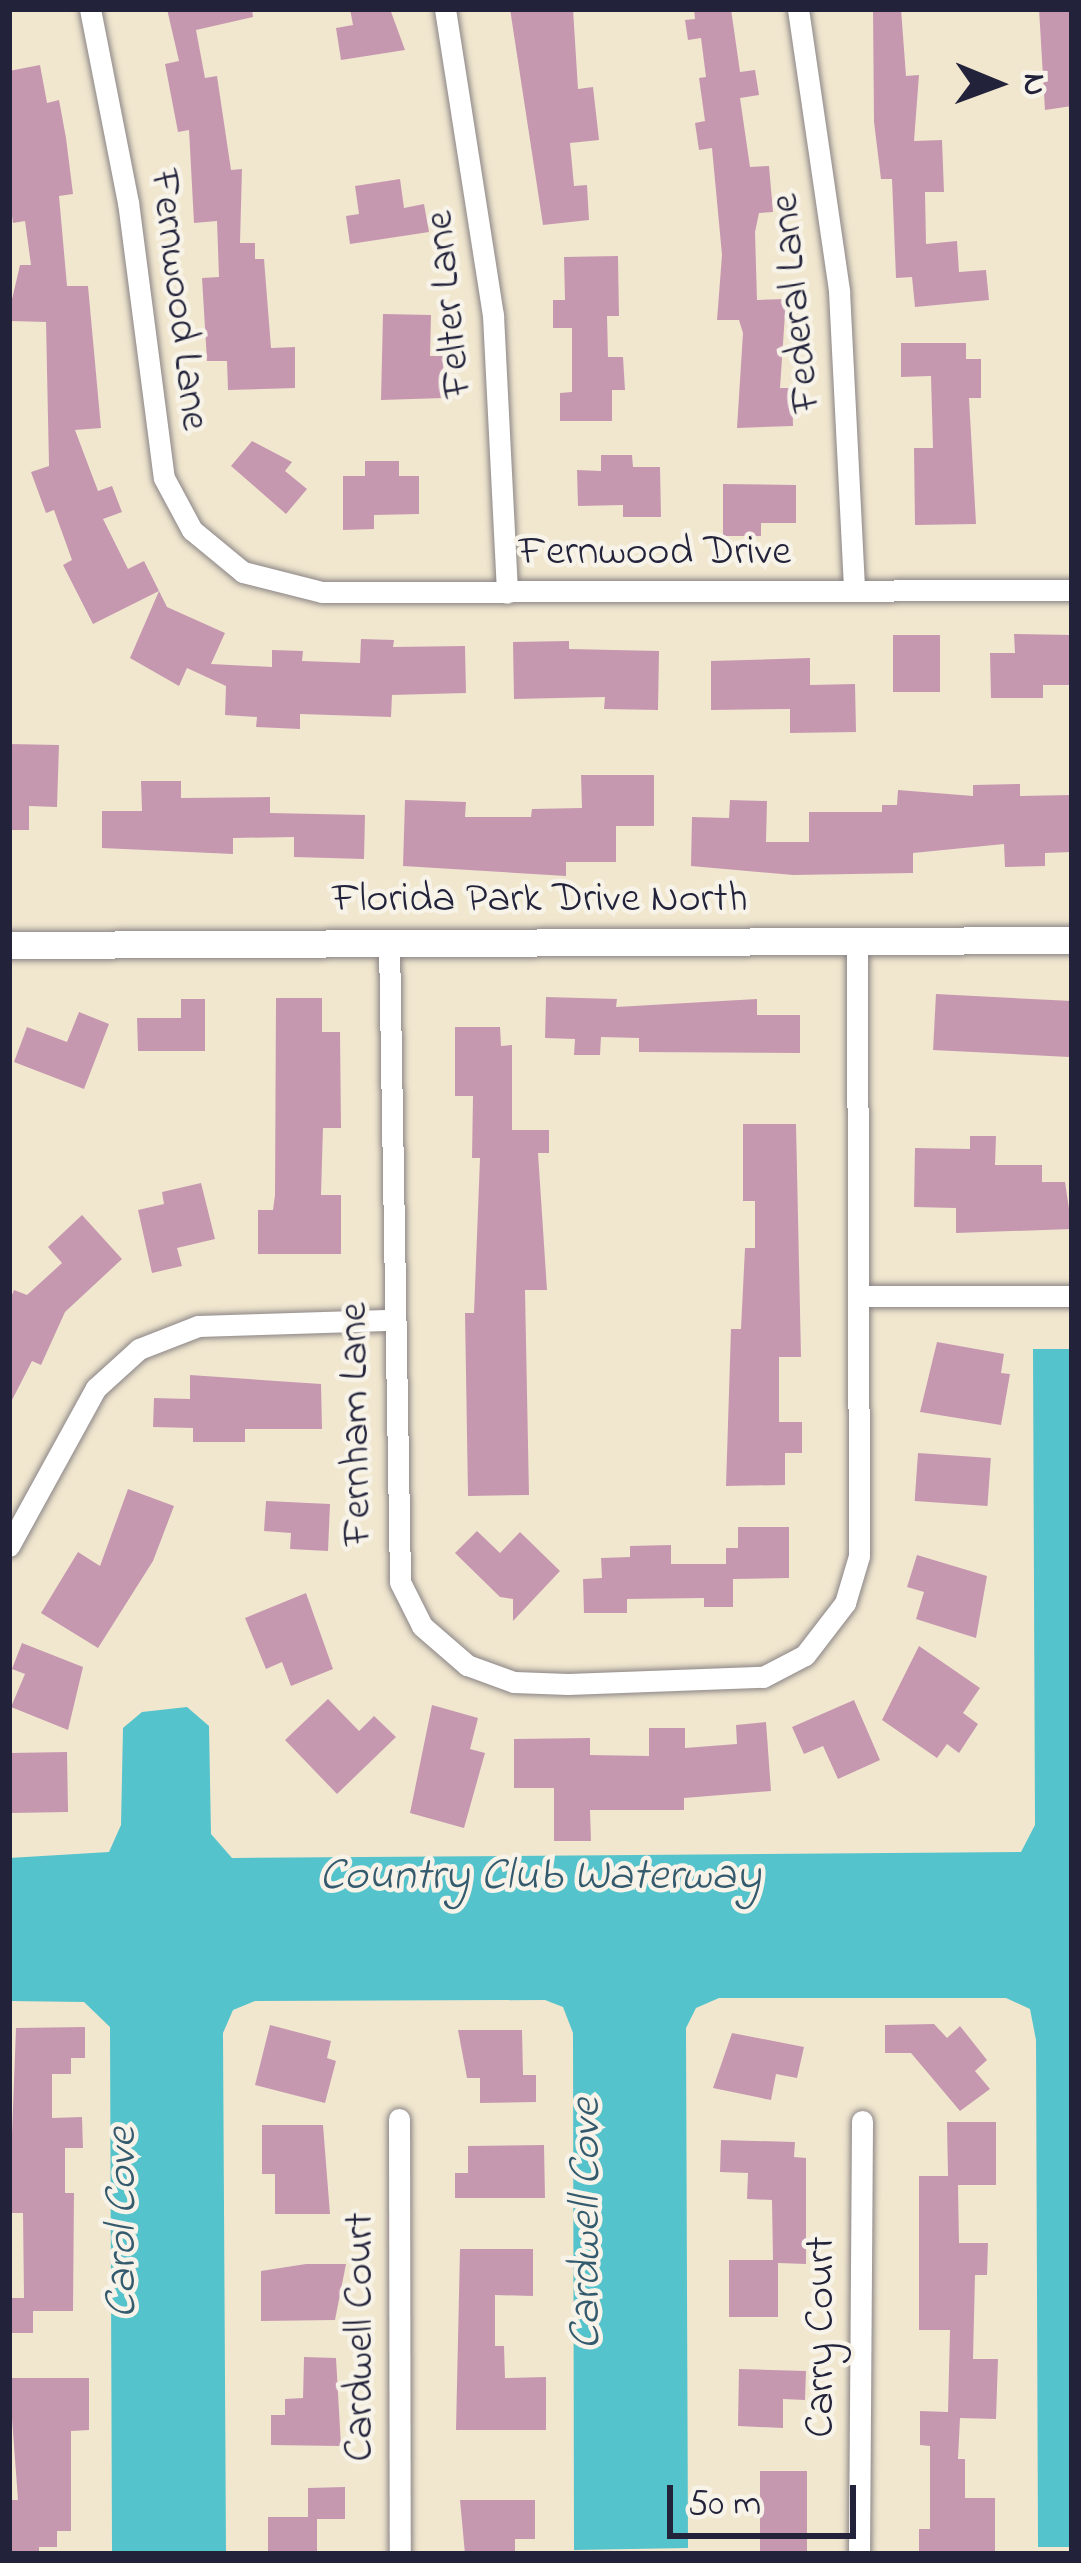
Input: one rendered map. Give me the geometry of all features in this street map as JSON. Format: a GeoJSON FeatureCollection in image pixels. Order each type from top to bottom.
{"type":"FeatureCollection","features":[{"type":"Feature","properties":{"kind":"street","name":"Fernwood Lane"},"geometry":{"type":"LineString","coordinates":[[90,9],[128,202],[164,478],[193,530],[243,572]]}},
{"type":"Feature","properties":{"kind":"street","name":"Felter Lane"},"geometry":{"type":"LineString","coordinates":[[445,9],[493,315],[507,593]]}},
{"type":"Feature","properties":{"kind":"street","name":"Federal Lane"},"geometry":{"type":"LineString","coordinates":[[798,9],[839,290],[854,592]]}},
{"type":"Feature","properties":{"kind":"street","name":"Fernwood Drive"},"geometry":{"type":"LineString","coordinates":[[243,572],[302,591],[1072,590]]}},
{"type":"Feature","properties":{"kind":"street","name":"Florida Park Drive North"},"geometry":{"type":"LineString","coordinates":[[9,945],[1072,940]]}},
{"type":"Feature","properties":{"kind":"street","name":"Fernham Lane"},"geometry":{"type":"LineString","coordinates":[[389,943],[395,1555],[410,1606],[440,1646],[514,1682],[739,1682],[805,1655],[836,1621],[859,1556],[862,1296],[857,941]]}},
{"type":"Feature","properties":{"kind":"street"},"geometry":{"type":"LineString","coordinates":[[862,1296],[1072,1296]]}},
{"type":"Feature","properties":{"kind":"street"},"geometry":{"type":"LineString","coordinates":[[9,1546],[96,1388],[139,1349],[198,1326],[394,1320]]}},
{"type":"Feature","properties":{"kind":"street","name":"Cardwell Court"},"geometry":{"type":"LineString","coordinates":[[399,2119],[400,2554]]}},
{"type":"Feature","properties":{"kind":"street","name":"Carry Court"},"geometry":{"type":"LineString","coordinates":[[859,2554],[862,2121]]}},
{"type":"Feature","properties":{"kind":"water"},"geometry":{"type":"Polygon","coordinates":[[[1033,1349],[1072,1349],[1072,2547],[1038,2547],[1036,2040],[1030,2009],[1006,1998],[719,1998],[696,2008],[686,2028],[688,2548],[574,2550],[573,2033],[563,2007],[545,2000],[255,2001],[233,2010],[223,2033],[226,2552],[112,2551],[110,2027],[84,2002],[9,2001],[9,1858],[109,1852],[121,1825],[123,1728],[142,1712],[187,1707],[209,1726],[211,1834],[232,1858],[1021,1852],[1035,1825],[1033,1349]]]}},
{"type":"Feature","properties":{"kind":"building"},"geometry":{"type":"Polygon","coordinates":[[[167,9],[252,9],[253,17],[196,30],[205,78],[217,76],[231,170],[242,169],[240,243],[255,243],[255,259],[264,259],[271,348],[295,347],[295,388],[228,390],[227,361],[207,361],[202,278],[219,277],[217,221],[194,223],[189,130],[178,132],[165,64],[179,61],[167,9]]]}},
{"type":"Feature","properties":{"kind":"building"},"geometry":{"type":"Polygon","coordinates":[[[350,9],[390,9],[405,50],[341,60],[336,28],[353,25],[350,9]]]}},
{"type":"Feature","properties":{"kind":"building"},"geometry":{"type":"Polygon","coordinates":[[[510,9],[573,9],[578,89],[593,87],[599,140],[570,143],[574,186],[587,185],[589,220],[543,225],[510,9]]]}},
{"type":"Feature","properties":{"kind":"building"},"geometry":{"type":"Polygon","coordinates":[[[694,9],[731,9],[740,72],[755,70],[759,95],[740,98],[750,167],[769,166],[773,212],[759,213],[755,232],[757,300],[786,299],[780,388],[792,388],[793,426],[737,428],[743,333],[739,320],[717,320],[722,255],[712,148],[699,150],[695,123],[705,121],[699,78],[706,77],[701,38],[688,40],[685,20],[695,19],[694,9]]]}},
{"type":"Feature","properties":{"kind":"building"},"geometry":{"type":"Polygon","coordinates":[[[873,9],[901,9],[906,76],[919,75],[914,141],[942,140],[944,192],[925,192],[926,244],[957,241],[959,272],[986,270],[989,300],[915,307],[912,277],[896,278],[892,179],[881,179],[874,122],[873,9]]]}},
{"type":"Feature","properties":{"kind":"building"},"geometry":{"type":"Polygon","coordinates":[[[1039,9],[1072,9],[1072,106],[1045,110],[1039,9]]]}},
{"type":"Feature","properties":{"kind":"building"},"geometry":{"type":"Polygon","coordinates":[[[40,65],[47,103],[59,100],[73,194],[59,196],[67,286],[88,286],[101,428],[75,430],[98,491],[112,486],[122,512],[103,519],[128,569],[144,561],[159,591],[93,624],[63,565],[72,560],[54,510],[46,513],[31,472],[49,466],[46,322],[11,321],[20,265],[31,265],[25,221],[13,223],[9,195],[9,71],[40,65]]]}},
{"type":"Feature","properties":{"kind":"building"},"geometry":{"type":"Polygon","coordinates":[[[400,179],[404,208],[424,204],[429,232],[350,244],[346,216],[359,214],[355,186],[400,179]]]}},
{"type":"Feature","properties":{"kind":"building"},"geometry":{"type":"Polygon","coordinates":[[[618,256],[619,316],[607,316],[608,357],[623,357],[625,390],[612,390],[612,421],[560,421],[560,393],[572,392],[572,328],[553,328],[553,300],[565,300],[564,257],[618,256]]]}},
{"type":"Feature","properties":{"kind":"building"},"geometry":{"type":"Polygon","coordinates":[[[383,314],[431,315],[430,356],[443,356],[444,398],[381,400],[383,314]]]}},
{"type":"Feature","properties":{"kind":"building"},"geometry":{"type":"Polygon","coordinates":[[[901,343],[966,343],[966,359],[981,359],[981,398],[969,398],[976,524],[915,525],[914,448],[933,448],[931,376],[901,377],[901,343]]]}},
{"type":"Feature","properties":{"kind":"building"},"geometry":{"type":"Polygon","coordinates":[[[252,441],[292,462],[285,471],[307,489],[286,514],[231,466],[252,441]]]}},
{"type":"Feature","properties":{"kind":"building"},"geometry":{"type":"Polygon","coordinates":[[[601,455],[632,455],[633,467],[660,467],[661,517],[623,517],[623,505],[578,506],[577,470],[601,471],[601,455]]]}},
{"type":"Feature","properties":{"kind":"building"},"geometry":{"type":"Polygon","coordinates":[[[365,461],[399,461],[399,476],[419,476],[419,514],[374,515],[374,529],[343,530],[343,476],[365,476],[365,461]]]}},
{"type":"Feature","properties":{"kind":"building"},"geometry":{"type":"Polygon","coordinates":[[[723,484],[796,485],[796,523],[761,523],[761,536],[723,536],[723,484]]]}},
{"type":"Feature","properties":{"kind":"building"},"geometry":{"type":"Polygon","coordinates":[[[159,591],[167,607],[225,633],[211,664],[272,667],[272,650],[303,651],[302,661],[360,663],[361,639],[394,640],[393,647],[465,646],[466,693],[392,695],[391,717],[300,714],[300,729],[256,727],[257,717],[225,715],[226,686],[187,668],[179,686],[130,658],[159,591]]]}},
{"type":"Feature","properties":{"kind":"building"},"geometry":{"type":"Polygon","coordinates":[[[1014,634],[1072,635],[1072,685],[1043,685],[1043,698],[991,698],[990,653],[1015,653],[1014,634]]]}},
{"type":"Feature","properties":{"kind":"building"},"geometry":{"type":"Polygon","coordinates":[[[893,635],[940,635],[940,692],[893,692],[893,635]]]}},
{"type":"Feature","properties":{"kind":"building"},"geometry":{"type":"Polygon","coordinates":[[[569,641],[569,649],[659,651],[658,710],[604,709],[605,697],[514,699],[513,642],[569,641]]]}},
{"type":"Feature","properties":{"kind":"building"},"geometry":{"type":"Polygon","coordinates":[[[810,658],[810,685],[855,684],[856,732],[790,733],[790,709],[711,710],[711,661],[810,658]]]}},
{"type":"Feature","properties":{"kind":"building"},"geometry":{"type":"Polygon","coordinates":[[[9,744],[59,745],[57,807],[29,806],[29,830],[9,830],[9,744]]]}},
{"type":"Feature","properties":{"kind":"building"},"geometry":{"type":"Polygon","coordinates":[[[581,775],[654,775],[654,826],[616,826],[616,862],[566,862],[566,876],[403,866],[405,800],[466,802],[465,817],[531,817],[532,809],[582,808],[581,775]]]}},
{"type":"Feature","properties":{"kind":"building"},"geometry":{"type":"Polygon","coordinates":[[[141,781],[181,781],[181,798],[270,797],[270,813],[365,815],[364,859],[294,857],[294,837],[233,838],[233,854],[102,848],[102,811],[142,811],[141,781]]]}},
{"type":"Feature","properties":{"kind":"building"},"geometry":{"type":"Polygon","coordinates":[[[1020,784],[1020,796],[1072,795],[1072,852],[1045,853],[1045,866],[1005,867],[1004,844],[913,853],[913,873],[793,875],[691,866],[692,817],[729,818],[730,800],[767,801],[766,842],[809,842],[809,812],[882,812],[882,805],[897,805],[898,790],[973,796],[973,785],[1020,784]]]}},
{"type":"Feature","properties":{"kind":"building"},"geometry":{"type":"Polygon","coordinates":[[[936,994],[1072,1001],[1069,1057],[933,1050],[936,994]]]}},
{"type":"Feature","properties":{"kind":"building"},"geometry":{"type":"Polygon","coordinates":[[[546,997],[617,999],[616,1007],[757,999],[757,1015],[800,1015],[800,1053],[639,1052],[639,1038],[601,1037],[600,1055],[574,1055],[575,1039],[545,1038],[546,997]]]}},
{"type":"Feature","properties":{"kind":"building"},"geometry":{"type":"Polygon","coordinates":[[[276,998],[322,998],[322,1032],[340,1032],[341,1128],[323,1128],[321,1195],[341,1195],[341,1254],[258,1254],[258,1210],[273,1210],[275,1195],[276,998]]]}},
{"type":"Feature","properties":{"kind":"building"},"geometry":{"type":"Polygon","coordinates":[[[181,999],[205,999],[205,1051],[138,1051],[137,1018],[181,1018],[181,999]]]}},
{"type":"Feature","properties":{"kind":"building"},"geometry":{"type":"Polygon","coordinates":[[[79,1012],[109,1024],[84,1089],[14,1062],[27,1027],[67,1042],[79,1012]]]}},
{"type":"Feature","properties":{"kind":"building"},"geometry":{"type":"Polygon","coordinates":[[[455,1027],[500,1027],[501,1046],[512,1045],[512,1130],[549,1130],[549,1153],[538,1153],[547,1290],[525,1290],[529,1495],[468,1496],[465,1313],[474,1313],[480,1158],[472,1158],[473,1096],[455,1096],[455,1027]]]}},
{"type":"Feature","properties":{"kind":"building"},"geometry":{"type":"Polygon","coordinates":[[[743,1124],[796,1124],[801,1357],[779,1357],[779,1422],[802,1422],[802,1453],[785,1453],[785,1485],[726,1486],[731,1329],[741,1329],[745,1248],[755,1248],[755,1201],[743,1201],[743,1124]]]}},
{"type":"Feature","properties":{"kind":"building"},"geometry":{"type":"Polygon","coordinates":[[[970,1136],[996,1136],[995,1165],[1042,1165],[1042,1182],[1065,1182],[1072,1229],[956,1233],[956,1208],[914,1207],[915,1148],[970,1149],[970,1136]]]}},
{"type":"Feature","properties":{"kind":"building"},"geometry":{"type":"Polygon","coordinates":[[[201,1183],[215,1239],[177,1248],[182,1266],[152,1273],[138,1210],[164,1204],[162,1192],[201,1183]]]}},
{"type":"Feature","properties":{"kind":"building"},"geometry":{"type":"Polygon","coordinates":[[[82,1215],[122,1259],[65,1312],[41,1365],[32,1361],[9,1406],[9,1302],[14,1290],[27,1295],[62,1263],[48,1247],[82,1215]]]}},
{"type":"Feature","properties":{"kind":"building"},"geometry":{"type":"Polygon","coordinates":[[[937,1342],[1004,1354],[1001,1373],[1010,1374],[1001,1425],[920,1412],[937,1342]]]}},
{"type":"Feature","properties":{"kind":"building"},"geometry":{"type":"Polygon","coordinates":[[[190,1375],[321,1384],[322,1429],[245,1429],[245,1442],[193,1442],[193,1428],[153,1427],[154,1398],[190,1399],[190,1375]]]}},
{"type":"Feature","properties":{"kind":"building"},"geometry":{"type":"Polygon","coordinates":[[[918,1453],[991,1458],[987,1506],[915,1501],[918,1453]]]}},
{"type":"Feature","properties":{"kind":"building"},"geometry":{"type":"Polygon","coordinates":[[[128,1489],[174,1506],[153,1561],[98,1648],[41,1613],[78,1552],[100,1566],[128,1489]]]}},
{"type":"Feature","properties":{"kind":"building"},"geometry":{"type":"Polygon","coordinates":[[[266,1501],[330,1504],[328,1551],[290,1549],[291,1533],[264,1531],[266,1501]]]}},
{"type":"Feature","properties":{"kind":"building"},"geometry":{"type":"Polygon","coordinates":[[[738,1527],[789,1527],[789,1578],[733,1579],[733,1607],[704,1607],[704,1598],[627,1599],[627,1613],[584,1613],[583,1579],[602,1578],[601,1558],[630,1557],[630,1546],[671,1545],[671,1564],[726,1564],[726,1548],[738,1548],[738,1527]]]}},
{"type":"Feature","properties":{"kind":"building"},"geometry":{"type":"Polygon","coordinates":[[[477,1531],[500,1553],[520,1532],[560,1571],[513,1621],[513,1599],[500,1597],[455,1553],[477,1531]]]}},
{"type":"Feature","properties":{"kind":"building"},"geometry":{"type":"Polygon","coordinates":[[[917,1555],[987,1576],[976,1638],[916,1619],[924,1592],[907,1587],[917,1555]]]}},
{"type":"Feature","properties":{"kind":"building"},"geometry":{"type":"Polygon","coordinates":[[[306,1593],[333,1669],[291,1686],[282,1662],[266,1669],[245,1618],[306,1593]]]}},
{"type":"Feature","properties":{"kind":"building"},"geometry":{"type":"Polygon","coordinates":[[[22,1643],[83,1667],[68,1730],[11,1707],[25,1674],[12,1669],[22,1643]]]}},
{"type":"Feature","properties":{"kind":"building"},"geometry":{"type":"Polygon","coordinates":[[[919,1646],[980,1688],[963,1713],[978,1724],[959,1753],[947,1744],[937,1758],[882,1720],[919,1646]]]}},
{"type":"Feature","properties":{"kind":"building"},"geometry":{"type":"Polygon","coordinates":[[[328,1699],[359,1731],[374,1716],[396,1737],[337,1794],[285,1740],[328,1699]]]}},
{"type":"Feature","properties":{"kind":"building"},"geometry":{"type":"Polygon","coordinates":[[[854,1700],[880,1760],[838,1779],[823,1746],[804,1754],[792,1727],[854,1700]]]}},
{"type":"Feature","properties":{"kind":"building"},"geometry":{"type":"Polygon","coordinates":[[[432,1705],[478,1718],[470,1749],[485,1753],[464,1828],[410,1813],[432,1705]]]}},
{"type":"Feature","properties":{"kind":"building"},"geometry":{"type":"Polygon","coordinates":[[[766,1722],[771,1791],[684,1798],[684,1810],[590,1810],[591,1841],[554,1841],[554,1788],[514,1788],[514,1739],[590,1738],[590,1755],[649,1756],[649,1728],[685,1728],[685,1748],[737,1744],[736,1725],[766,1722]]]}},
{"type":"Feature","properties":{"kind":"building"},"geometry":{"type":"Polygon","coordinates":[[[67,1752],[68,1812],[10,1813],[9,1753],[67,1752]]]}},
{"type":"Feature","properties":{"kind":"building"},"geometry":{"type":"Polygon","coordinates":[[[934,2024],[947,2038],[960,2026],[987,2060],[975,2071],[990,2089],[960,2111],[911,2053],[885,2053],[885,2025],[934,2024]]]}},
{"type":"Feature","properties":{"kind":"building"},"geometry":{"type":"Polygon","coordinates":[[[270,2025],[331,2041],[327,2058],[336,2061],[325,2103],[255,2085],[270,2025]]]}},
{"type":"Feature","properties":{"kind":"building"},"geometry":{"type":"Polygon","coordinates":[[[85,2027],[85,2058],[71,2058],[71,2074],[52,2074],[52,2118],[82,2117],[83,2148],[65,2148],[65,2193],[74,2193],[73,2311],[33,2311],[33,2333],[9,2333],[9,2298],[24,2298],[23,2213],[9,2213],[16,2028],[85,2027]]]}},
{"type":"Feature","properties":{"kind":"building"},"geometry":{"type":"Polygon","coordinates":[[[458,2030],[522,2030],[523,2075],[536,2075],[536,2102],[480,2103],[480,2078],[467,2078],[458,2030]]]}},
{"type":"Feature","properties":{"kind":"building"},"geometry":{"type":"Polygon","coordinates":[[[732,2033],[804,2047],[797,2078],[776,2074],[771,2100],[713,2088],[732,2033]]]}},
{"type":"Feature","properties":{"kind":"building"},"geometry":{"type":"Polygon","coordinates":[[[947,2122],[996,2122],[996,2185],[958,2185],[959,2243],[988,2243],[987,2275],[975,2275],[973,2359],[998,2359],[996,2419],[960,2418],[958,2459],[965,2459],[965,2498],[995,2498],[995,2552],[919,2554],[919,2529],[930,2529],[930,2446],[920,2445],[920,2411],[948,2412],[950,2330],[919,2330],[919,2176],[948,2176],[947,2122]]]}},
{"type":"Feature","properties":{"kind":"building"},"geometry":{"type":"Polygon","coordinates":[[[262,2125],[323,2125],[330,2214],[275,2214],[275,2174],[262,2174],[262,2125]]]}},
{"type":"Feature","properties":{"kind":"building"},"geometry":{"type":"Polygon","coordinates":[[[721,2140],[795,2142],[794,2157],[806,2158],[806,2264],[778,2263],[778,2317],[729,2317],[729,2260],[773,2260],[772,2200],[747,2199],[748,2173],[720,2172],[721,2140]]]}},
{"type":"Feature","properties":{"kind":"building"},"geometry":{"type":"Polygon","coordinates":[[[544,2145],[545,2198],[455,2198],[455,2173],[468,2173],[468,2146],[544,2145]]]}},
{"type":"Feature","properties":{"kind":"building"},"geometry":{"type":"Polygon","coordinates":[[[460,2249],[533,2249],[533,2296],[495,2295],[495,2346],[504,2346],[505,2378],[546,2377],[546,2430],[456,2430],[460,2249]]]}},
{"type":"Feature","properties":{"kind":"building"},"geometry":{"type":"Polygon","coordinates":[[[346,2264],[335,2320],[261,2321],[261,2271],[346,2264]]]}},
{"type":"Feature","properties":{"kind":"building"},"geometry":{"type":"Polygon","coordinates":[[[304,2357],[336,2358],[341,2446],[271,2445],[271,2415],[285,2415],[285,2399],[303,2398],[304,2357]]]}},
{"type":"Feature","properties":{"kind":"building"},"geometry":{"type":"Polygon","coordinates":[[[739,2369],[806,2371],[805,2400],[783,2399],[783,2428],[738,2426],[739,2369]]]}},
{"type":"Feature","properties":{"kind":"building"},"geometry":{"type":"Polygon","coordinates":[[[9,2378],[89,2378],[89,2430],[71,2431],[71,2531],[57,2531],[57,2547],[39,2547],[39,2554],[9,2554],[9,2500],[18,2500],[9,2378]]]}},
{"type":"Feature","properties":{"kind":"building"},"geometry":{"type":"Polygon","coordinates":[[[760,2471],[807,2471],[807,2554],[760,2554],[760,2471]]]}},
{"type":"Feature","properties":{"kind":"building"},"geometry":{"type":"Polygon","coordinates":[[[345,2487],[345,2519],[317,2519],[317,2554],[268,2554],[268,2517],[308,2517],[308,2488],[345,2487]]]}},
{"type":"Feature","properties":{"kind":"building"},"geometry":{"type":"Polygon","coordinates":[[[460,2500],[535,2500],[535,2539],[515,2539],[515,2554],[465,2554],[460,2500]]]}},
{"type":"Feature","properties":{"kind":"water label","name":"Country Club Waterway"},"geometry":{"type":"Point","coordinates":[540,1878]}},
{"type":"Feature","properties":{"kind":"water label","name":"Carol Cove"},"geometry":{"type":"Point","coordinates":[124,2223]}},
{"type":"Feature","properties":{"kind":"water label","name":"Cardwell Cove"},"geometry":{"type":"Point","coordinates":[588,2224]}}]}
